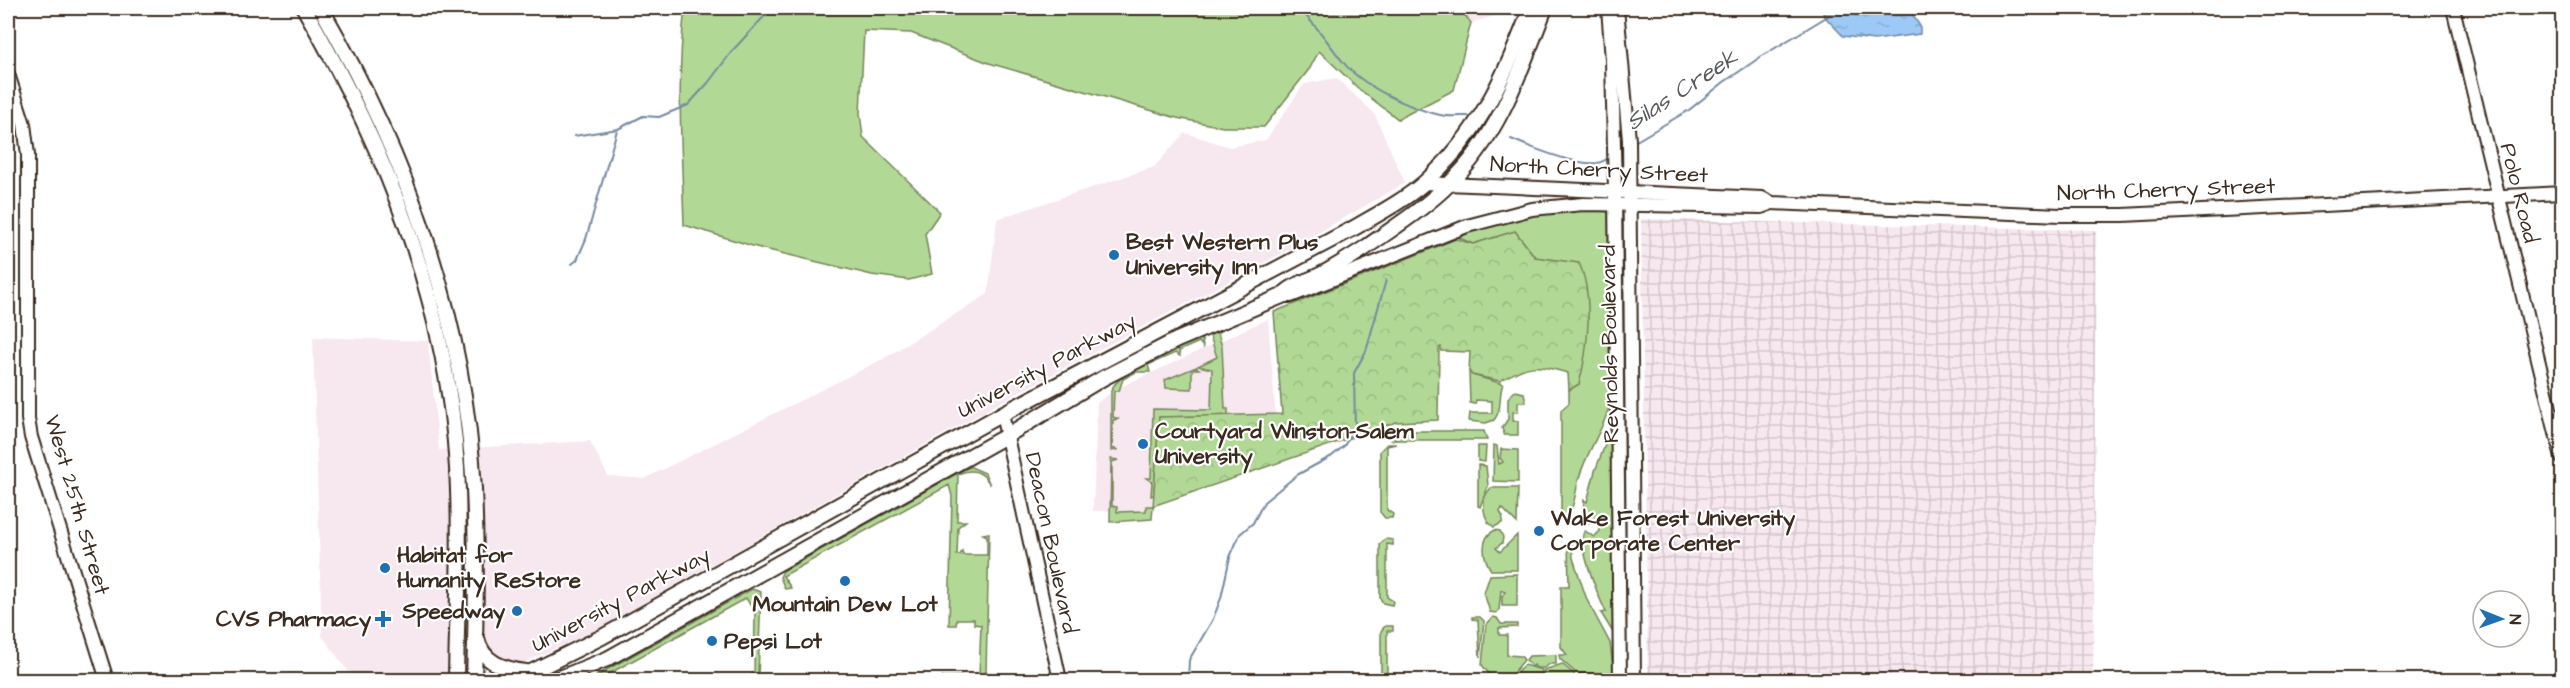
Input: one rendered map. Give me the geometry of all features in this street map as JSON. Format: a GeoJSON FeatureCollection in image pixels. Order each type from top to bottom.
{"type":"FeatureCollection","features":[{"type":"Feature","properties":{"kind":"main road"},"geometry":{"type":"LineString","coordinates":[[304,8],[338,66],[372,136],[405,219],[424,278],[445,374],[454,431],[460,555],[456,681]]}},
{"type":"Feature","properties":{"kind":"main road"},"geometry":{"type":"LineString","coordinates":[[321,8],[357,72],[398,160],[419,214],[450,325],[462,383],[473,478],[476,594],[474,681]]}},
{"type":"Feature","properties":{"kind":"main road","name":"University Parkway"},"geometry":{"type":"LineString","coordinates":[[505,681],[531,672],[615,629],[1002,414],[1354,228],[1424,183],[1456,151],[1487,110],[1508,69],[1531,8]]}},
{"type":"Feature","properties":{"kind":"main road","name":"University Parkway"},"geometry":{"type":"LineString","coordinates":[[555,681],[626,648],[1006,436],[1103,378],[1167,346],[1282,296],[1288,290],[1322,274],[1362,250],[1449,184],[1483,142],[1501,114],[1545,8]]}},
{"type":"Feature","properties":{"kind":"main road","name":"Reynolds Boulevard"},"geometry":{"type":"LineString","coordinates":[[1608,8],[1612,60],[1615,191],[1620,681]]}},
{"type":"Feature","properties":{"kind":"main road","name":"Reynolds Boulevard"},"geometry":{"type":"LineString","coordinates":[[1617,8],[1629,140],[1634,681]]}},
{"type":"Feature","properties":{"kind":"main road","name":"Polo Road"},"geometry":{"type":"LineString","coordinates":[[2452,8],[2562,458]]}},
{"type":"Feature","properties":{"kind":"main road","name":"West 25th Street"},"geometry":{"type":"LineString","coordinates":[[8,74],[24,124],[28,155],[27,390],[30,435],[108,681]]}},
{"type":"Feature","properties":{"kind":"main road","name":"North Cherry Street"},"geometry":{"type":"LineString","coordinates":[[1424,183],[1762,198],[1772,203]]}},
{"type":"Feature","properties":{"kind":"main road","name":"North Cherry Street"},"geometry":{"type":"LineString","coordinates":[[1282,296],[1290,296],[1499,216],[1560,205],[1761,207],[1772,203],[2102,216],[2562,193]]}},
{"type":"Feature","properties":{"kind":"main road","name":"Deacon Boulevard"},"geometry":{"type":"LineString","coordinates":[[1002,414],[1060,681]]}},
{"type":"Feature","properties":{"kind":"main road"},"geometry":{"type":"LineString","coordinates":[[800,526],[810,545]]}},
{"type":"Feature","properties":{"kind":"main road"},"geometry":{"type":"LineString","coordinates":[[458,592],[476,594]]}},
{"type":"Feature","properties":{"kind":"main road"},"geometry":{"type":"LineString","coordinates":[[476,629],[479,644],[494,664],[506,669],[531,672]]}},
{"type":"Feature","properties":{"kind":"main road"},"geometry":{"type":"LineString","coordinates":[[615,629],[626,648]]}},
{"type":"Feature","properties":{"kind":"shaded area"},"geometry":{"type":"Polygon","coordinates":[[[1459,8],[1512,8],[1511,11],[1471,23],[1459,8]]]}},
{"type":"Feature","properties":{"kind":"shaded area"},"geometry":{"type":"Polygon","coordinates":[[[1336,78],[1374,113],[1405,183],[1288,250],[1013,395],[590,633],[485,680],[355,680],[322,636],[313,337],[428,341],[439,450],[590,441],[608,476],[644,479],[883,359],[988,294],[997,219],[1154,167],[1185,133],[1230,147],[1266,140],[1304,84],[1336,78]]]}},
{"type":"Feature","properties":{"kind":"shaded area"},"geometry":{"type":"Polygon","coordinates":[[[1641,219],[2096,230],[2093,680],[1648,680],[1641,219]]]}},
{"type":"Feature","properties":{"kind":"shaded area"},"geometry":{"type":"Polygon","coordinates":[[[1268,319],[1276,420],[1159,424],[1151,511],[1093,511],[1097,403],[1114,390],[1268,319]]]}},
{"type":"Feature","properties":{"kind":"green space"},"geometry":{"type":"Polygon","coordinates":[[[685,8],[1459,8],[1471,23],[1454,90],[1398,119],[1359,89],[1319,51],[1310,68],[1264,127],[1223,127],[1177,118],[989,63],[911,33],[864,31],[860,113],[863,137],[940,212],[925,234],[932,274],[909,280],[872,275],[756,247],[684,225],[680,89],[685,8]]]}},
{"type":"Feature","properties":{"kind":"green space"},"geometry":{"type":"Polygon","coordinates":[[[1568,209],[1606,209],[1608,211],[1612,392],[1603,425],[1579,478],[1571,510],[1565,519],[1561,519],[1561,410],[1569,403],[1569,390],[1579,384],[1551,261],[1535,257],[1515,231],[1473,244],[1455,236],[1513,218],[1568,209]]]}},
{"type":"Feature","properties":{"kind":"green space"},"geometry":{"type":"Polygon","coordinates":[[[1515,231],[1535,257],[1579,263],[1587,291],[1588,323],[1579,384],[1569,390],[1568,373],[1540,367],[1526,368],[1500,381],[1472,375],[1469,371],[1470,352],[1441,351],[1441,347],[1439,348],[1438,420],[1396,422],[1153,506],[1159,417],[1282,414],[1274,312],[1456,239],[1473,244],[1515,231]]]}},
{"type":"Feature","properties":{"kind":"green space"},"geometry":{"type":"Polygon","coordinates":[[[1226,327],[1218,333],[1222,347],[1225,409],[1228,409],[1228,416],[1159,417],[1154,495],[1151,496],[1152,482],[1146,478],[1151,478],[1153,409],[1211,410],[1212,369],[1198,366],[1217,357],[1210,336],[1226,327]]]}},
{"type":"Feature","properties":{"kind":"green space"},"geometry":{"type":"Polygon","coordinates":[[[1199,339],[1202,340],[1203,347],[1199,342],[1179,351],[1180,356],[1175,353],[1148,365],[1150,372],[1136,372],[1123,379],[1119,391],[1114,391],[1113,417],[1119,419],[1113,420],[1112,448],[1118,450],[1111,451],[1111,391],[1116,383],[1136,368],[1199,339]]]}},
{"type":"Feature","properties":{"kind":"green space"},"geometry":{"type":"Polygon","coordinates":[[[1196,367],[1199,369],[1192,369],[1192,389],[1166,388],[1165,380],[1196,367]]]}},
{"type":"Feature","properties":{"kind":"green space"},"geometry":{"type":"Polygon","coordinates":[[[1469,371],[1472,375],[1503,384],[1497,416],[1494,420],[1486,423],[1469,421],[1470,413],[1492,413],[1492,401],[1476,400],[1475,404],[1470,403],[1469,371]]]}},
{"type":"Feature","properties":{"kind":"green space"},"geometry":{"type":"Polygon","coordinates":[[[1515,391],[1524,393],[1526,402],[1518,402],[1518,412],[1513,412],[1513,421],[1518,421],[1518,435],[1504,435],[1502,428],[1508,419],[1508,398],[1515,391]]]}},
{"type":"Feature","properties":{"kind":"green space"},"geometry":{"type":"Polygon","coordinates":[[[1613,429],[1614,634],[1601,613],[1606,612],[1589,569],[1583,545],[1585,531],[1594,537],[1600,531],[1600,525],[1594,521],[1582,526],[1584,500],[1587,502],[1605,445],[1604,436],[1613,429]]]}},
{"type":"Feature","properties":{"kind":"green space"},"geometry":{"type":"Polygon","coordinates":[[[1484,431],[1487,440],[1392,440],[1403,433],[1484,431]]]}},
{"type":"Feature","properties":{"kind":"green space"},"geometry":{"type":"Polygon","coordinates":[[[1387,444],[1396,444],[1387,446],[1387,510],[1393,514],[1392,518],[1385,518],[1380,512],[1380,451],[1387,444]]]}},
{"type":"Feature","properties":{"kind":"green space"},"geometry":{"type":"Polygon","coordinates":[[[1494,445],[1497,446],[1499,464],[1503,462],[1500,458],[1501,449],[1518,450],[1518,482],[1493,481],[1494,445]]]}},
{"type":"Feature","properties":{"kind":"green space"},"geometry":{"type":"Polygon","coordinates":[[[1478,446],[1486,446],[1485,462],[1478,461],[1478,446]]]}},
{"type":"Feature","properties":{"kind":"green space"},"geometry":{"type":"Polygon","coordinates":[[[1111,459],[1118,460],[1112,462],[1112,506],[1117,507],[1117,512],[1146,511],[1146,506],[1153,506],[1152,519],[1110,522],[1111,459]]]}},
{"type":"Feature","properties":{"kind":"green space"},"geometry":{"type":"Polygon","coordinates":[[[1478,465],[1486,466],[1488,486],[1480,507],[1478,506],[1478,465]]]}},
{"type":"Feature","properties":{"kind":"green space"},"geometry":{"type":"Polygon","coordinates":[[[971,467],[985,473],[990,485],[977,472],[968,471],[958,474],[957,521],[966,521],[958,527],[957,555],[960,555],[962,551],[963,555],[987,555],[987,536],[983,534],[989,533],[986,674],[981,678],[942,677],[979,676],[981,625],[974,624],[974,619],[957,619],[956,625],[949,625],[952,496],[949,485],[783,576],[791,588],[785,589],[780,577],[783,571],[965,469],[971,467]]]}},
{"type":"Feature","properties":{"kind":"green space"},"geometry":{"type":"Polygon","coordinates":[[[1491,488],[1518,488],[1517,523],[1502,508],[1500,512],[1503,517],[1502,523],[1494,527],[1489,523],[1484,505],[1485,496],[1491,488]]]}},
{"type":"Feature","properties":{"kind":"green space"},"geometry":{"type":"Polygon","coordinates":[[[1495,530],[1500,531],[1503,537],[1502,543],[1496,548],[1500,552],[1517,535],[1517,570],[1491,570],[1488,565],[1484,548],[1486,538],[1495,530]]]}},
{"type":"Feature","properties":{"kind":"green space"},"geometry":{"type":"Polygon","coordinates":[[[1385,539],[1393,540],[1393,545],[1387,544],[1387,597],[1393,601],[1392,605],[1383,603],[1380,598],[1380,544],[1385,539]]]}},
{"type":"Feature","properties":{"kind":"green space"},"geometry":{"type":"Polygon","coordinates":[[[1568,542],[1572,545],[1573,558],[1587,600],[1610,643],[1614,675],[1576,673],[1560,659],[1559,655],[1567,655],[1561,647],[1561,586],[1569,586],[1568,542]]]}},
{"type":"Feature","properties":{"kind":"green space"},"geometry":{"type":"Polygon","coordinates":[[[1517,574],[1517,606],[1502,606],[1502,596],[1505,592],[1501,590],[1499,610],[1496,613],[1490,612],[1484,593],[1490,575],[1517,574]]]}},
{"type":"Feature","properties":{"kind":"green space"},"geometry":{"type":"Polygon","coordinates":[[[752,589],[761,592],[758,677],[748,676],[754,673],[755,613],[746,598],[603,677],[603,680],[594,680],[608,669],[752,589]]]}},
{"type":"Feature","properties":{"kind":"green space"},"geometry":{"type":"Polygon","coordinates":[[[1472,617],[1480,617],[1484,621],[1480,657],[1478,620],[1472,617]]]}},
{"type":"Feature","properties":{"kind":"green space"},"geometry":{"type":"Polygon","coordinates":[[[1493,617],[1497,618],[1501,624],[1517,624],[1517,627],[1499,628],[1499,635],[1507,635],[1507,655],[1521,656],[1524,660],[1509,678],[1503,680],[1490,675],[1482,665],[1486,625],[1493,617]]]}},
{"type":"Feature","properties":{"kind":"green space"},"geometry":{"type":"Polygon","coordinates":[[[1385,626],[1393,626],[1393,631],[1387,631],[1387,680],[1381,680],[1381,631],[1385,626]]]}},
{"type":"Feature","properties":{"kind":"green space"},"geometry":{"type":"Polygon","coordinates":[[[1556,655],[1556,664],[1550,664],[1544,668],[1536,668],[1534,665],[1532,667],[1526,660],[1529,656],[1556,655]]]}},
{"type":"Feature","properties":{"kind":"green space"},"geometry":{"type":"Polygon","coordinates":[[[1562,664],[1574,674],[1574,678],[1544,680],[1544,670],[1562,664]]]}},
{"type":"Feature","properties":{"kind":"green space"},"geometry":{"type":"Polygon","coordinates":[[[1524,665],[1542,670],[1542,680],[1516,679],[1514,676],[1524,665]]]}},
{"type":"Feature","properties":{"kind":"green space"},"geometry":{"type":"Polygon","coordinates":[[[1579,676],[1613,676],[1611,680],[1580,680],[1579,676]]]}},
{"type":"Feature","properties":{"kind":"water"},"geometry":{"type":"Polygon","coordinates":[[[1824,8],[1908,8],[1920,26],[1920,34],[1874,40],[1843,36],[1826,18],[1823,13],[1824,8]]]}},
{"type":"Feature","properties":{"kind":"waterway"},"geometry":{"type":"LineString","coordinates":[[574,136],[618,129],[643,116],[659,117],[688,105],[733,50],[772,8]]}},
{"type":"Feature","properties":{"kind":"waterway","name":"Silas Creek"},"geometry":{"type":"LineString","coordinates":[[1298,8],[1351,71],[1374,87],[1428,112],[1446,116],[1468,116]]}},
{"type":"Feature","properties":{"kind":"waterway","name":"Silas Creek"},"geometry":{"type":"LineString","coordinates":[[1633,143],[1689,110],[1762,56],[1828,16]]}},
{"type":"Feature","properties":{"kind":"waterway"},"geometry":{"type":"LineString","coordinates":[[572,264],[577,260],[586,239],[617,130]]}},
{"type":"Feature","properties":{"kind":"waterway","name":"Silas Creek"},"geometry":{"type":"LineString","coordinates":[[1511,139],[1578,162],[1598,163],[1610,157]]}},
{"type":"Feature","properties":{"kind":"waterway"},"geometry":{"type":"LineString","coordinates":[[1188,680],[1189,660],[1213,619],[1221,598],[1230,557],[1240,534],[1253,523],[1264,502],[1297,475],[1332,456],[1344,446],[1355,427],[1354,373],[1366,351],[1386,280]]}},
{"type":"Feature","properties":{"kind":"place","name":"Best Western Plus University Inn"},"geometry":{"type":"Point","coordinates":[1114,255]}},
{"type":"Feature","properties":{"kind":"place","name":"Courtyard Winston-Salem University"},"geometry":{"type":"Point","coordinates":[1143,444]}},
{"type":"Feature","properties":{"kind":"place","name":"Wake Forest University Corporate Center"},"geometry":{"type":"Point","coordinates":[1539,531]}},
{"type":"Feature","properties":{"kind":"place","name":"Habitat for Humanity ReStore"},"geometry":{"type":"Point","coordinates":[385,568]}},
{"type":"Feature","properties":{"kind":"place","name":"Mountain Dew Lot"},"geometry":{"type":"Point","coordinates":[845,581]}},
{"type":"Feature","properties":{"kind":"place","name":"Speedway"},"geometry":{"type":"Point","coordinates":[517,611]}},
{"type":"Feature","properties":{"kind":"place","name":"CVS Pharmacy"},"geometry":{"type":"Point","coordinates":[383,619]}},
{"type":"Feature","properties":{"kind":"place","name":"Pepsi Lot"},"geometry":{"type":"Point","coordinates":[712,641]}}]}
